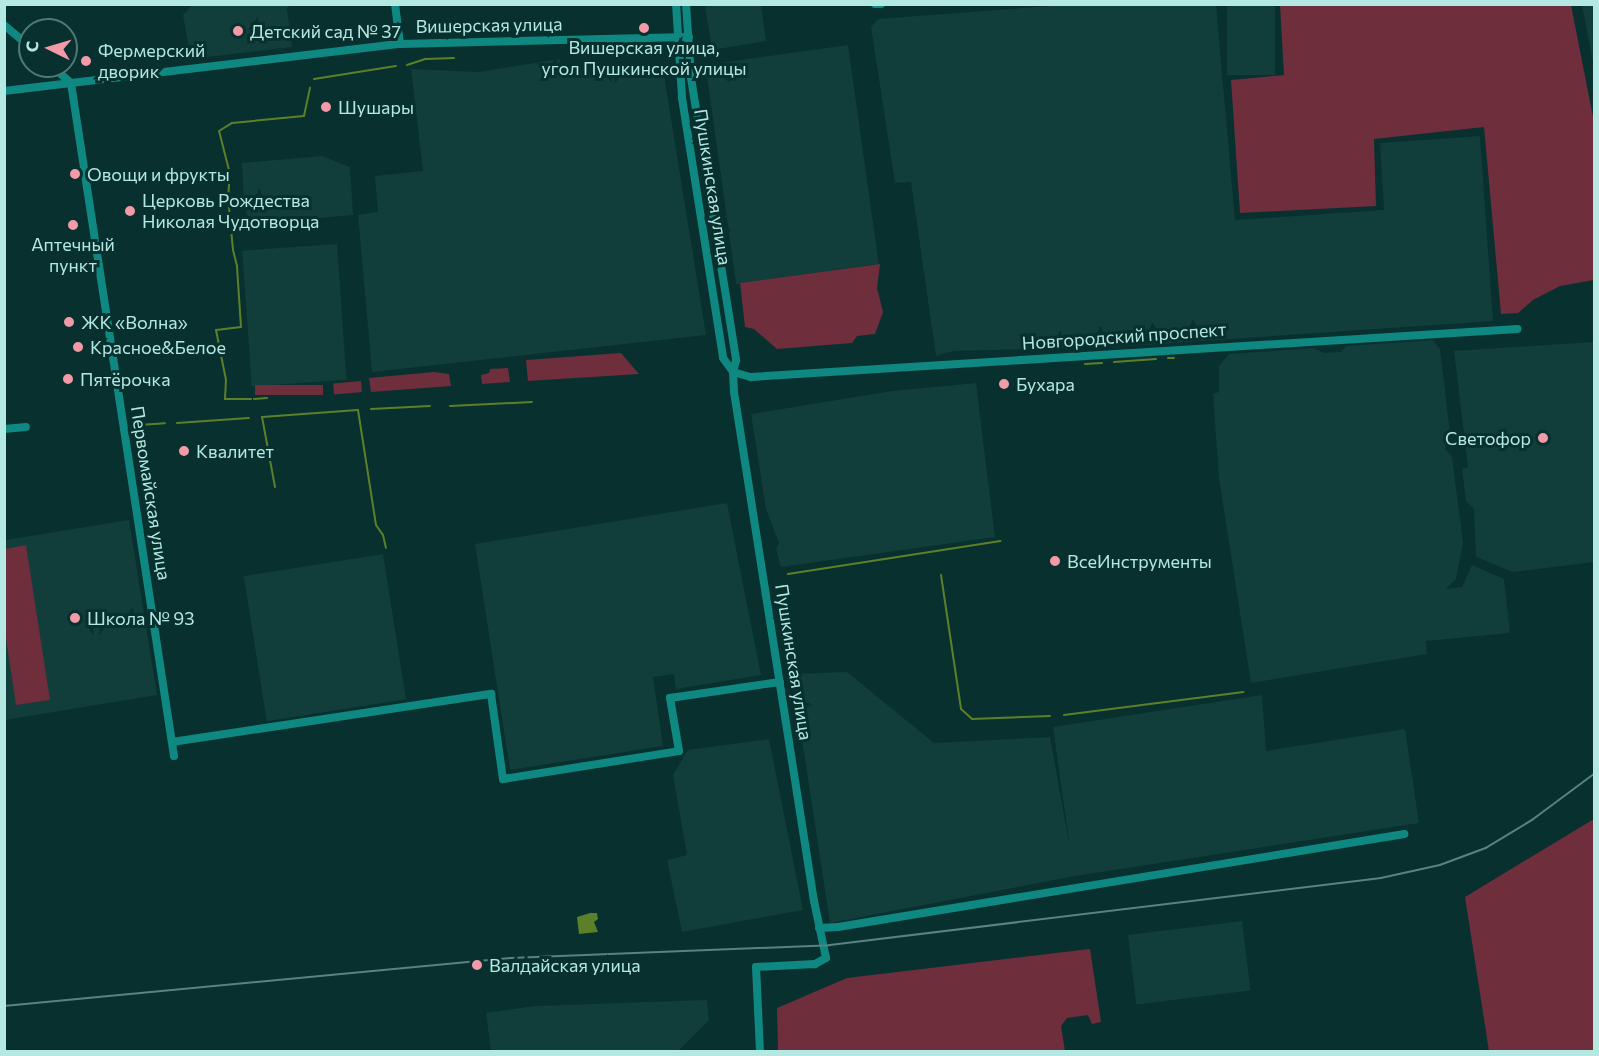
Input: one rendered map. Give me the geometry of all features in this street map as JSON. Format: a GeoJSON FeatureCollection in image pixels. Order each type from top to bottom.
{"type":"FeatureCollection","features":[{"type":"Feature","properties":{"kind":"street"},"geometry":{"type":"LineString","coordinates":[[395,4],[400,44]]}},
{"type":"Feature","properties":{"kind":"street","name":"Пушкинская улица"},"geometry":{"type":"LineString","coordinates":[[676,4],[682,98],[723,358],[733,372]]}},
{"type":"Feature","properties":{"kind":"street","name":"Пушкинская улица"},"geometry":{"type":"LineString","coordinates":[[686,4],[691,78],[736,360],[733,372],[819,928],[826,958],[815,964],[756,967],[760,1052]]}},
{"type":"Feature","properties":{"kind":"street"},"geometry":{"type":"LineString","coordinates":[[875,4],[881,4]]}},
{"type":"Feature","properties":{"kind":"street"},"geometry":{"type":"LineString","coordinates":[[4,25],[18,37]]}},
{"type":"Feature","properties":{"kind":"street","name":"Вишерская улица"},"geometry":{"type":"LineString","coordinates":[[4,91],[400,44],[688,37]]}},
{"type":"Feature","properties":{"kind":"street"},"geometry":{"type":"LineString","coordinates":[[65,78],[71,83]]}},
{"type":"Feature","properties":{"kind":"street","name":"Первомайская улица"},"geometry":{"type":"LineString","coordinates":[[71,83],[174,756]]}},
{"type":"Feature","properties":{"kind":"street","name":"Новгородский проспект"},"geometry":{"type":"LineString","coordinates":[[733,372],[751,377],[1517,329]]}},
{"type":"Feature","properties":{"kind":"street"},"geometry":{"type":"LineString","coordinates":[[4,429],[26,427]]}},
{"type":"Feature","properties":{"kind":"street"},"geometry":{"type":"LineString","coordinates":[[172,742],[491,694],[503,779],[678,751],[670,698],[780,681]]}},
{"type":"Feature","properties":{"kind":"street"},"geometry":{"type":"LineString","coordinates":[[819,928],[838,927],[1404,834]]}},
{"type":"Feature","properties":{"kind":"shaded area","name":"Детский сад № 37"},"geometry":{"type":"Polygon","coordinates":[[[193,4],[291,5],[287,8],[292,47],[191,59],[183,15],[193,4]]]}},
{"type":"Feature","properties":{"kind":"shaded area"},"geometry":{"type":"Polygon","coordinates":[[[1077,4],[1216,5],[1235,220],[1384,210],[1380,143],[1480,136],[1493,321],[1129,346],[953,351],[936,356],[911,182],[895,183],[871,27],[878,19],[1077,4]]]}},
{"type":"Feature","properties":{"kind":"shaded area"},"geometry":{"type":"Polygon","coordinates":[[[705,5],[761,5],[766,41],[712,50],[705,5]]]}},
{"type":"Feature","properties":{"kind":"shaded area"},"geometry":{"type":"Polygon","coordinates":[[[1227,5],[1275,5],[1275,75],[1227,75],[1227,5]]]}},
{"type":"Feature","properties":{"kind":"shaded area"},"geometry":{"type":"Polygon","coordinates":[[[1280,5],[1571,5],[1594,122],[1594,280],[1560,286],[1533,300],[1518,313],[1501,314],[1484,127],[1374,139],[1376,206],[1240,213],[1231,80],[1284,75],[1280,5]]]}},
{"type":"Feature","properties":{"kind":"shaded area"},"geometry":{"type":"Polygon","coordinates":[[[1582,5],[1594,5],[1594,67],[1582,5]]]}},
{"type":"Feature","properties":{"kind":"shaded area"},"geometry":{"type":"Polygon","coordinates":[[[848,45],[879,264],[736,284],[705,65],[848,45]]]}},
{"type":"Feature","properties":{"kind":"shaded area"},"geometry":{"type":"Polygon","coordinates":[[[560,59],[562,70],[663,69],[706,335],[372,372],[358,215],[378,212],[375,176],[423,171],[411,69],[478,72],[560,59]]]}},
{"type":"Feature","properties":{"kind":"shaded area"},"geometry":{"type":"Polygon","coordinates":[[[322,156],[350,167],[353,215],[245,225],[242,163],[322,156]]]}},
{"type":"Feature","properties":{"kind":"shaded area"},"geometry":{"type":"Polygon","coordinates":[[[337,244],[346,380],[252,386],[242,251],[337,244]]]}},
{"type":"Feature","properties":{"kind":"shaded area"},"geometry":{"type":"Polygon","coordinates":[[[880,264],[877,288],[883,312],[875,334],[857,336],[852,343],[777,349],[754,329],[745,327],[740,283],[880,264]]]}},
{"type":"Feature","properties":{"kind":"shaded area"},"geometry":{"type":"Polygon","coordinates":[[[1433,340],[1440,349],[1450,433],[1445,449],[1452,456],[1463,543],[1456,579],[1446,589],[1462,587],[1472,565],[1504,579],[1510,633],[1426,641],[1427,654],[1251,683],[1219,478],[1213,394],[1219,392],[1219,366],[1229,354],[1314,348],[1324,353],[1341,352],[1346,346],[1433,340]]]}},
{"type":"Feature","properties":{"kind":"shaded area"},"geometry":{"type":"Polygon","coordinates":[[[1594,342],[1594,562],[1513,572],[1476,557],[1474,509],[1466,501],[1462,469],[1468,467],[1454,351],[1594,342]]]}},
{"type":"Feature","properties":{"kind":"shaded area"},"geometry":{"type":"Polygon","coordinates":[[[621,353],[639,374],[528,381],[526,360],[621,353]]]}},
{"type":"Feature","properties":{"kind":"shaded area"},"geometry":{"type":"Polygon","coordinates":[[[508,368],[510,382],[482,384],[481,375],[489,373],[490,369],[508,368]]]}},
{"type":"Feature","properties":{"kind":"shaded area"},"geometry":{"type":"Polygon","coordinates":[[[434,372],[449,374],[451,386],[371,392],[369,378],[434,372]]]}},
{"type":"Feature","properties":{"kind":"shaded area"},"geometry":{"type":"Polygon","coordinates":[[[361,381],[362,392],[334,394],[333,383],[361,381]]]}},
{"type":"Feature","properties":{"kind":"shaded area"},"geometry":{"type":"Polygon","coordinates":[[[976,383],[995,537],[781,567],[776,549],[779,543],[766,509],[751,414],[892,391],[976,383]]]}},
{"type":"Feature","properties":{"kind":"shaded area"},"geometry":{"type":"Polygon","coordinates":[[[255,385],[323,385],[323,395],[255,395],[255,385]]]}},
{"type":"Feature","properties":{"kind":"shaded area"},"geometry":{"type":"Polygon","coordinates":[[[727,503],[761,675],[676,689],[674,674],[653,677],[663,746],[510,770],[475,544],[727,503]]]}},
{"type":"Feature","properties":{"kind":"shaded area","name":"Школа № 93"},"geometry":{"type":"Polygon","coordinates":[[[129,520],[157,695],[5,720],[5,540],[129,520]]]}},
{"type":"Feature","properties":{"kind":"shaded area"},"geometry":{"type":"Polygon","coordinates":[[[26,545],[50,700],[16,705],[5,632],[5,549],[26,545]]]}},
{"type":"Feature","properties":{"kind":"shaded area"},"geometry":{"type":"Polygon","coordinates":[[[383,554],[406,699],[267,721],[244,576],[383,554]]]}},
{"type":"Feature","properties":{"kind":"shaded area"},"geometry":{"type":"Polygon","coordinates":[[[847,672],[934,743],[1050,737],[1070,848],[1053,727],[1262,695],[1266,751],[1405,729],[1419,823],[1075,876],[830,923],[792,674],[847,672]]]}},
{"type":"Feature","properties":{"kind":"shaded area"},"geometry":{"type":"Polygon","coordinates":[[[769,739],[803,910],[682,932],[667,860],[687,855],[673,775],[688,750],[769,739]]]}},
{"type":"Feature","properties":{"kind":"shaded area"},"geometry":{"type":"Polygon","coordinates":[[[1594,819],[1594,1051],[1489,1051],[1465,897],[1594,819]]]}},
{"type":"Feature","properties":{"kind":"shaded area"},"geometry":{"type":"Polygon","coordinates":[[[597,913],[598,919],[594,922],[598,932],[579,934],[577,917],[597,913]]]}},
{"type":"Feature","properties":{"kind":"shaded area"},"geometry":{"type":"Polygon","coordinates":[[[1242,921],[1251,990],[1136,1004],[1128,935],[1242,921]]]}},
{"type":"Feature","properties":{"kind":"shaded area"},"geometry":{"type":"Polygon","coordinates":[[[1090,949],[1101,1022],[1092,1024],[1088,1015],[1067,1018],[1061,1026],[1065,1051],[778,1051],[777,1008],[847,978],[1090,949]]]}},
{"type":"Feature","properties":{"kind":"shaded area"},"geometry":{"type":"Polygon","coordinates":[[[707,1000],[709,1020],[678,1051],[491,1051],[486,1013],[535,1006],[707,1000]]]}},
{"type":"Feature","properties":{"kind":"waterway"},"geometry":{"type":"LineString","coordinates":[[407,65],[426,59],[454,58]]}},
{"type":"Feature","properties":{"kind":"waterway"},"geometry":{"type":"LineString","coordinates":[[314,79],[396,66]]}},
{"type":"Feature","properties":{"kind":"waterway"},"geometry":{"type":"LineString","coordinates":[[251,399],[225,399],[226,380],[216,330],[241,327],[237,266],[233,250],[228,197],[230,174],[219,131],[232,123],[304,116],[310,88]]}},
{"type":"Feature","properties":{"kind":"waterway"},"geometry":{"type":"LineString","coordinates":[[197,183],[230,174]]}},
{"type":"Feature","properties":{"kind":"waterway"},"geometry":{"type":"LineString","coordinates":[[1168,358],[1174,358]]}},
{"type":"Feature","properties":{"kind":"waterway"},"geometry":{"type":"LineString","coordinates":[[1114,362],[1156,359]]}},
{"type":"Feature","properties":{"kind":"waterway"},"geometry":{"type":"LineString","coordinates":[[1085,364],[1102,363]]}},
{"type":"Feature","properties":{"kind":"waterway"},"geometry":{"type":"LineString","coordinates":[[254,399],[267,398]]}},
{"type":"Feature","properties":{"kind":"waterway"},"geometry":{"type":"LineString","coordinates":[[450,406],[532,402]]}},
{"type":"Feature","properties":{"kind":"waterway"},"geometry":{"type":"LineString","coordinates":[[371,409],[430,406]]}},
{"type":"Feature","properties":{"kind":"waterway"},"geometry":{"type":"LineString","coordinates":[[275,487],[262,417],[358,410],[376,525],[383,535],[386,548]]}},
{"type":"Feature","properties":{"kind":"waterway"},"geometry":{"type":"LineString","coordinates":[[177,423],[249,418]]}},
{"type":"Feature","properties":{"kind":"waterway"},"geometry":{"type":"LineString","coordinates":[[139,425],[165,423]]}},
{"type":"Feature","properties":{"kind":"waterway"},"geometry":{"type":"LineString","coordinates":[[788,574],[1000,541]]}},
{"type":"Feature","properties":{"kind":"waterway"},"geometry":{"type":"LineString","coordinates":[[941,575],[961,709],[972,719],[1050,716]]}},
{"type":"Feature","properties":{"kind":"waterway"},"geometry":{"type":"LineString","coordinates":[[1064,715],[1244,692]]}},
{"type":"Feature","properties":{"kind":"tram line"},"geometry":{"type":"LineString","coordinates":[[4,1006],[511,958],[830,945],[1381,878],[1440,865],[1486,848],[1532,820],[1594,774]]}},
{"type":"Feature","properties":{"kind":"place","name":"Вишерская улица, угол Пушкинской улицы"},"geometry":{"type":"Point","coordinates":[644,28]}},
{"type":"Feature","properties":{"kind":"place","name":"Детский сад № 37"},"geometry":{"type":"Point","coordinates":[238,31]}},
{"type":"Feature","properties":{"kind":"place","name":"Фермерский дворик"},"geometry":{"type":"Point","coordinates":[86,61]}},
{"type":"Feature","properties":{"kind":"place","name":"Шушары"},"geometry":{"type":"Point","coordinates":[326,107]}},
{"type":"Feature","properties":{"kind":"place","name":"Овощи и фрукты"},"geometry":{"type":"Point","coordinates":[75,174]}},
{"type":"Feature","properties":{"kind":"place","name":"Церковь Рождества Николая Чудотворца"},"geometry":{"type":"Point","coordinates":[130,211]}},
{"type":"Feature","properties":{"kind":"place","name":"Аптечный пункт"},"geometry":{"type":"Point","coordinates":[73,225]}},
{"type":"Feature","properties":{"kind":"place","name":"ЖК «Волна»"},"geometry":{"type":"Point","coordinates":[69,322]}},
{"type":"Feature","properties":{"kind":"place","name":"Красное&Белое"},"geometry":{"type":"Point","coordinates":[78,347]}},
{"type":"Feature","properties":{"kind":"place","name":"Пятёрочка"},"geometry":{"type":"Point","coordinates":[68,379]}},
{"type":"Feature","properties":{"kind":"place","name":"Бухара"},"geometry":{"type":"Point","coordinates":[1004,384]}},
{"type":"Feature","properties":{"kind":"place","name":"Светофор"},"geometry":{"type":"Point","coordinates":[1543,438]}},
{"type":"Feature","properties":{"kind":"place","name":"Квалитет"},"geometry":{"type":"Point","coordinates":[184,451]}},
{"type":"Feature","properties":{"kind":"place","name":"ВсеИнструменты"},"geometry":{"type":"Point","coordinates":[1055,561]}},
{"type":"Feature","properties":{"kind":"place","name":"Школа № 93"},"geometry":{"type":"Point","coordinates":[75,618]}},
{"type":"Feature","properties":{"kind":"place","name":"Валдайская улица"},"geometry":{"type":"Point","coordinates":[477,965]}}]}
